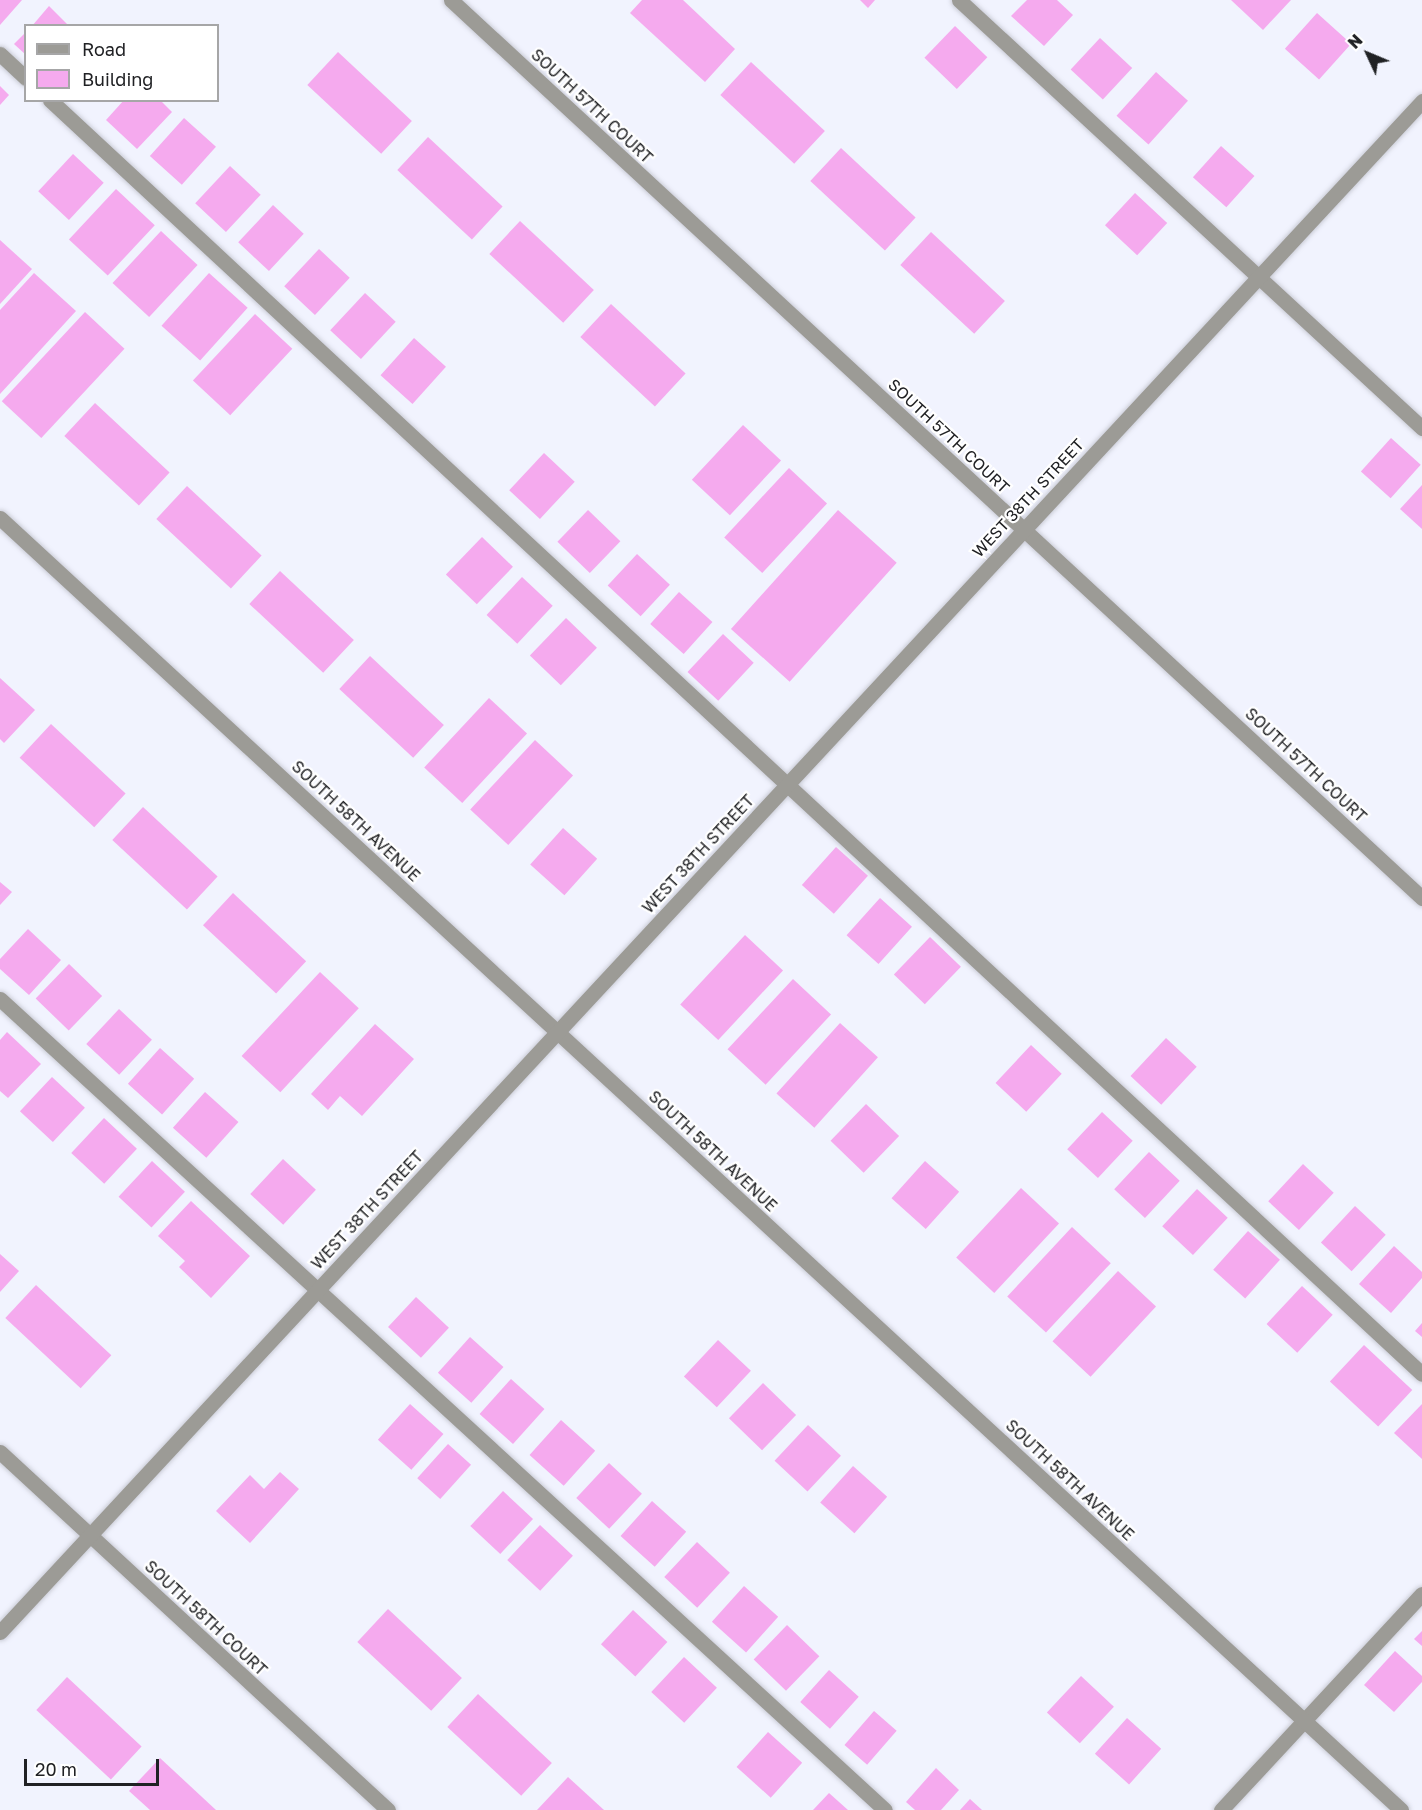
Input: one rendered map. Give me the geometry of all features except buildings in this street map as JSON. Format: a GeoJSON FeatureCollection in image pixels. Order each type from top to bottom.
{"type":"FeatureCollection","features":[{"type":"Feature","properties":{"kind":"street","name":"SOUTH 57TH COURT"},"geometry":{"type":"LineString","coordinates":[[451,0],[1422,898]]}},
{"type":"Feature","properties":{"kind":"street"},"geometry":{"type":"LineString","coordinates":[[959,0],[1422,428]]}},
{"type":"Feature","properties":{"kind":"street"},"geometry":{"type":"LineString","coordinates":[[0,54],[24,76]]}},
{"type":"Feature","properties":{"kind":"street","name":"WEST 38TH STREET"},"geometry":{"type":"LineString","coordinates":[[0,1632],[1422,101]]}},
{"type":"Feature","properties":{"kind":"street"},"geometry":{"type":"LineString","coordinates":[[52,102],[789,783],[1422,1374]]}},
{"type":"Feature","properties":{"kind":"street","name":"SOUTH 58TH AVENUE"},"geometry":{"type":"LineString","coordinates":[[0,518],[1401,1810]]}},
{"type":"Feature","properties":{"kind":"street"},"geometry":{"type":"LineString","coordinates":[[0,999],[316,1292],[885,1810]]}},
{"type":"Feature","properties":{"kind":"street","name":"SOUTH 58TH COURT"},"geometry":{"type":"LineString","coordinates":[[0,1452],[388,1810]]}},
{"type":"Feature","properties":{"kind":"street"},"geometry":{"type":"LineString","coordinates":[[1221,1810],[1422,1594]]}}]}
